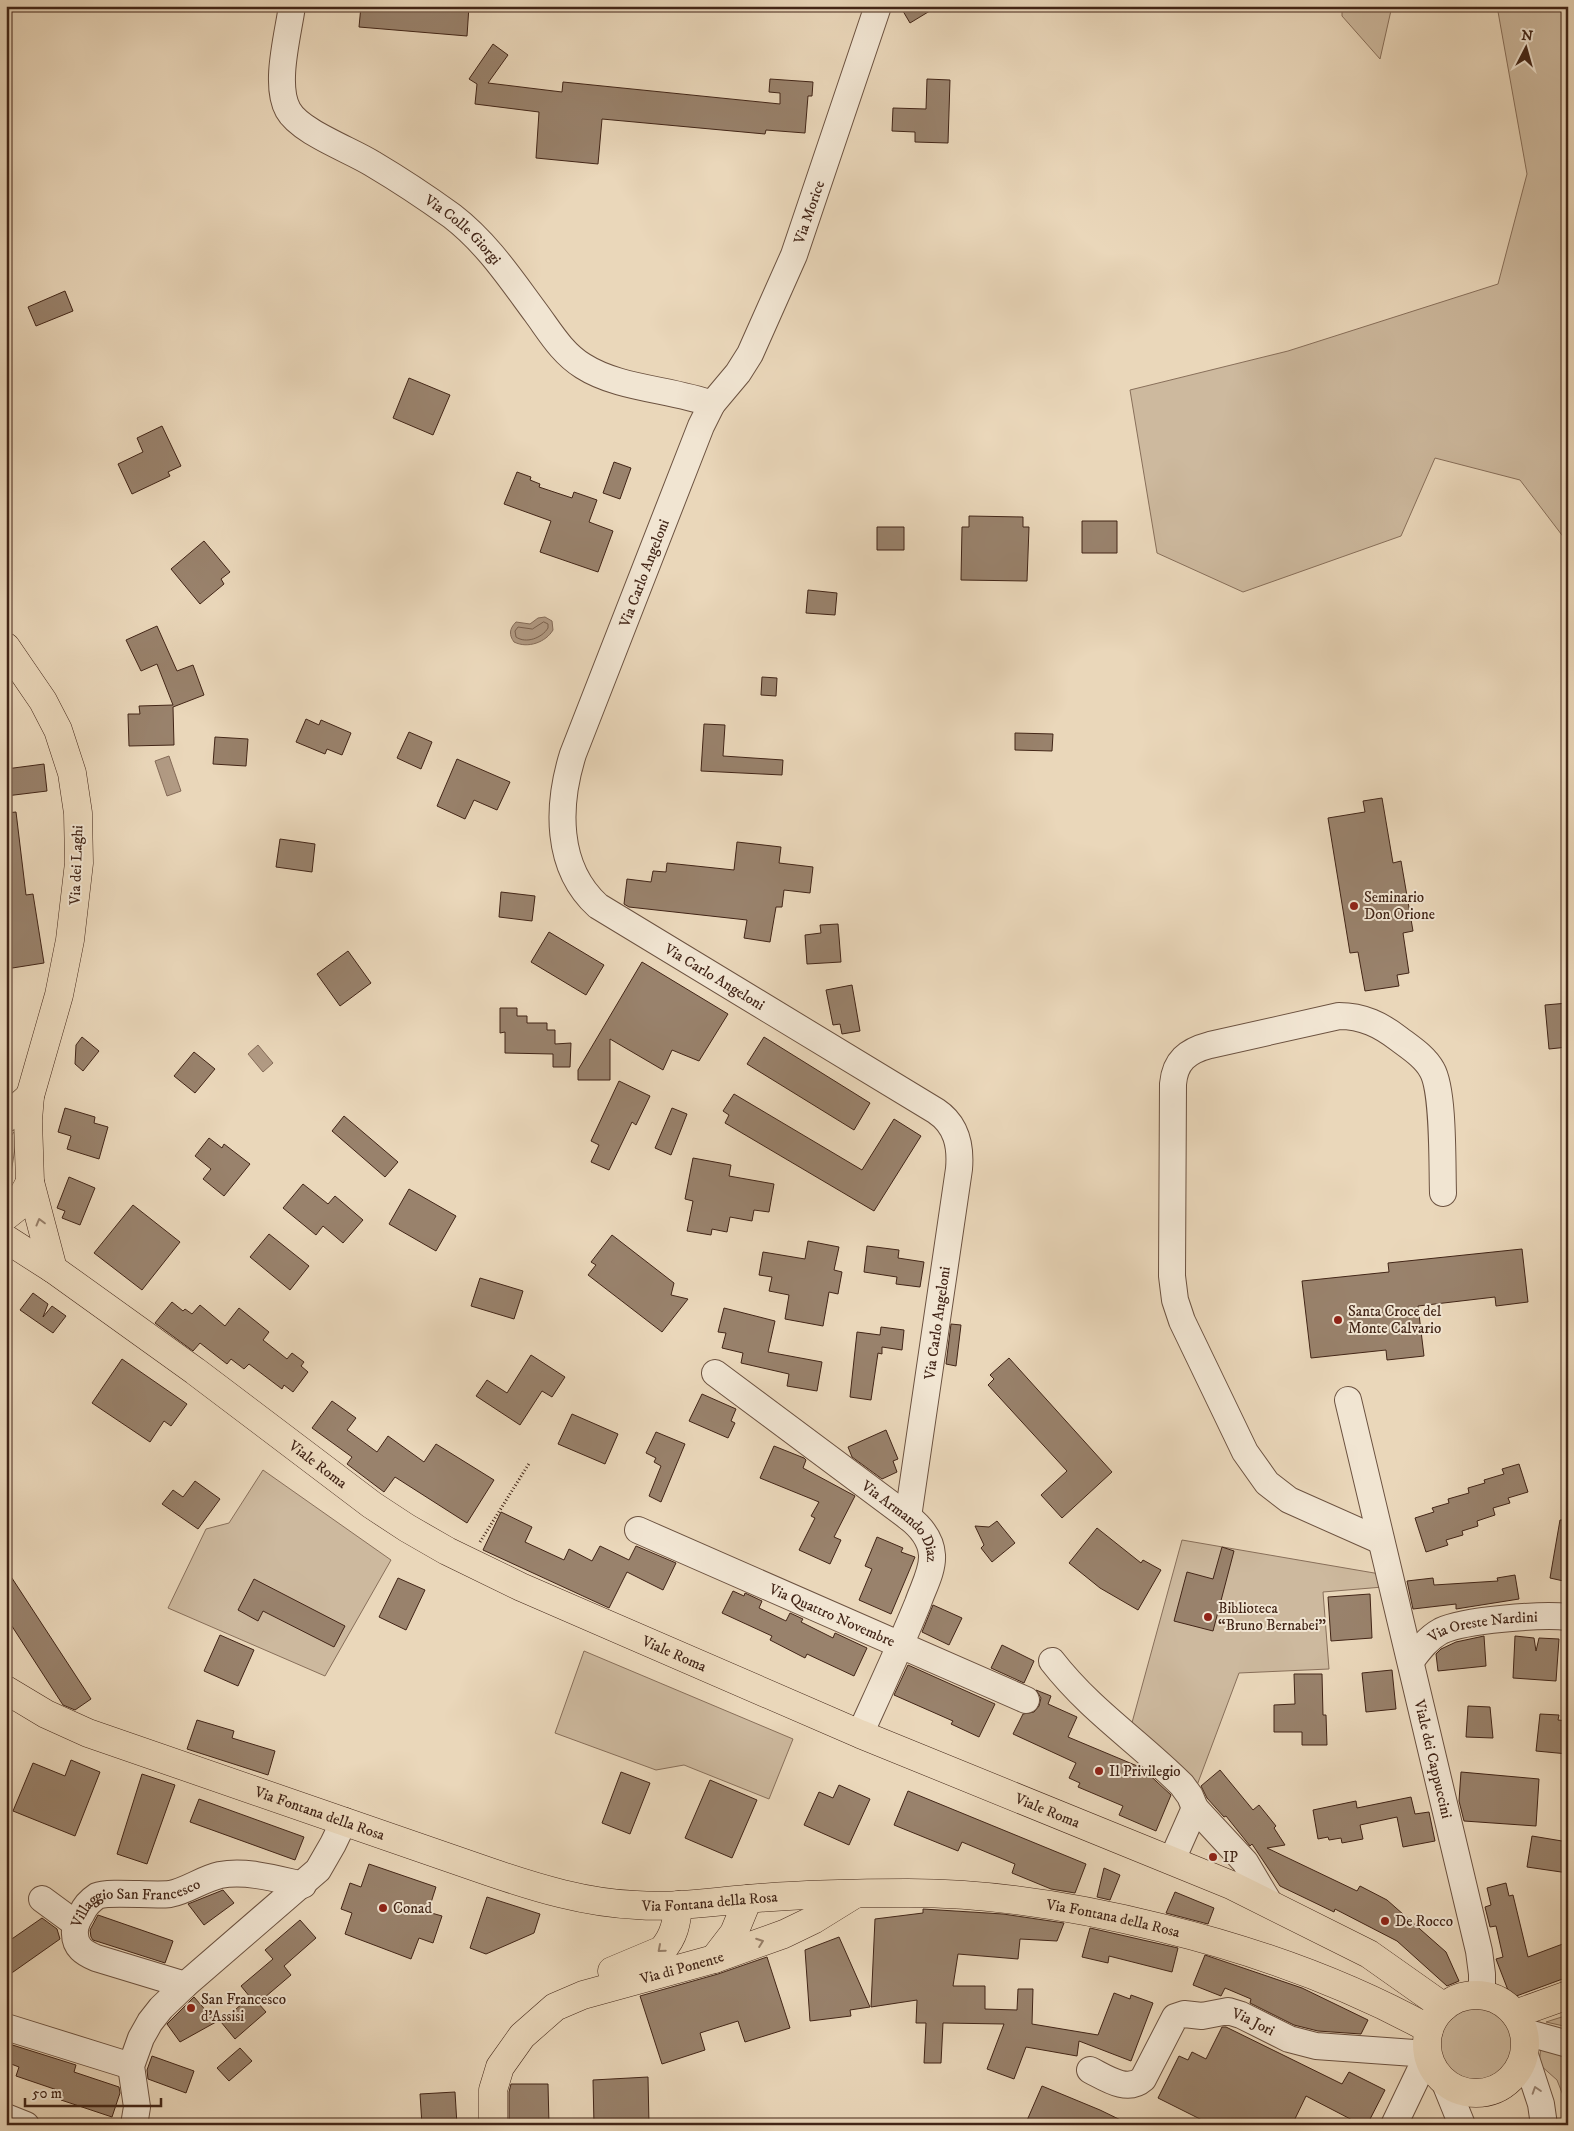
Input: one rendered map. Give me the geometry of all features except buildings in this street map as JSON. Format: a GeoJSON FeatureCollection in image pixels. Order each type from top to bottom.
{"type":"FeatureCollection","features":[{"type":"Feature","properties":{"kind":"main road","name":"Via dei Laghi"},"geometry":{"type":"LineString","coordinates":[[6,647],[38,694],[58,730],[72,773],[79,834],[77,891],[67,958],[52,1022],[30,1096],[28,1144],[30,1182],[53,1269]]}},
{"type":"Feature","properties":{"kind":"main road"},"geometry":{"type":"LineString","coordinates":[[6,1118],[30,1096]]}},
{"type":"Feature","properties":{"kind":"main road"},"geometry":{"type":"LineString","coordinates":[[6,1216],[16,1208],[30,1182]]}},
{"type":"Feature","properties":{"kind":"main road","name":"Viale Roma"},"geometry":{"type":"LineString","coordinates":[[6,1239],[53,1269],[241,1406],[372,1505],[407,1528],[468,1562],[521,1587],[860,1734],[1172,1860],[1270,1904],[1361,1950],[1396,1972],[1433,2028]]}},
{"type":"Feature","properties":{"kind":"main road","name":"Via Fontana della Rosa"},"geometry":{"type":"LineString","coordinates":[[6,1690],[46,1714],[88,1733],[553,1892],[625,1905],[678,1905],[748,1898],[857,1893],[988,1896],[1058,1905],[1123,1918],[1214,1941],[1291,1965],[1370,1998],[1433,2028]]}},
{"type":"Feature","properties":{"kind":"main road"},"geometry":{"type":"LineString","coordinates":[[714,1959],[804,1925],[857,1893]]}},
{"type":"Feature","properties":{"kind":"main road","name":"Via di Ponente"},"geometry":{"type":"LineString","coordinates":[[493,2125],[492,2097],[495,2079],[509,2053],[526,2032],[547,2013],[560,2004],[583,1996],[714,1959],[734,1932],[748,1898]]}},
{"type":"Feature","properties":{"kind":"main road","name":"Via di Ponente"},"geometry":{"type":"LineString","coordinates":[[583,1996],[603,1976],[662,1950],[667,1944],[675,1926],[678,1905]]}},
{"type":"Feature","properties":{"kind":"main road"},"geometry":{"type":"LineString","coordinates":[[1522,2034],[1501,2001],[1482,1995],[1461,1997],[1433,2028],[1432,2066],[1445,2083],[1465,2092],[1487,2092],[1507,2083],[1515,2075],[1522,2034],[1568,1995]]}},
{"type":"Feature","properties":{"kind":"street","name":"Via Colle Giorgi"},"geometry":{"type":"LineString","coordinates":[[292,6],[282,84],[285,104],[295,119],[310,131],[382,169],[466,228],[494,256],[565,352],[581,365],[612,380],[680,394],[712,404]]}},
{"type":"Feature","properties":{"kind":"street","name":"Via Morice"},"geometry":{"type":"LineString","coordinates":[[712,404],[738,373],[750,354],[794,255],[878,6]]}},
{"type":"Feature","properties":{"kind":"street","name":"Via Carlo Angeloni"},"geometry":{"type":"LineString","coordinates":[[712,404],[701,426],[573,754],[562,798],[564,840],[579,884],[598,906],[936,1112],[953,1129],[960,1149],[959,1169],[908,1517]]}},
{"type":"Feature","properties":{"kind":"street"},"geometry":{"type":"LineString","coordinates":[[1379,1532],[1289,1500],[1267,1483],[1244,1452],[1182,1321],[1175,1300],[1172,1276],[1173,1084],[1175,1069],[1192,1052],[1219,1042],[1339,1016],[1356,1016],[1376,1023],[1418,1053],[1432,1068],[1439,1095],[1443,1192]]}},
{"type":"Feature","properties":{"kind":"street","name":"Via Armando Diaz"},"geometry":{"type":"LineString","coordinates":[[715,1373],[908,1517],[921,1529],[928,1539],[932,1558],[928,1576],[901,1645],[860,1734]]}},
{"type":"Feature","properties":{"kind":"street","name":"Viale dei Cappuccini"},"geometry":{"type":"LineString","coordinates":[[1348,1400],[1479,1951],[1482,1995]]}},
{"type":"Feature","properties":{"kind":"street","name":"Via Quattro Novembre"},"geometry":{"type":"LineString","coordinates":[[638,1530],[1026,1700]]}},
{"type":"Feature","properties":{"kind":"street","name":"Via Oreste Nardini"},"geometry":{"type":"LineString","coordinates":[[1411,1661],[1424,1644],[1435,1635],[1457,1625],[1535,1617],[1568,1617]]}},
{"type":"Feature","properties":{"kind":"street"},"geometry":{"type":"LineString","coordinates":[[1052,1661],[1074,1688],[1095,1709],[1182,1785],[1190,1796],[1195,1808],[1245,1862],[1270,1904]]}},
{"type":"Feature","properties":{"kind":"street"},"geometry":{"type":"LineString","coordinates":[[1172,1860],[1195,1808]]}},
{"type":"Feature","properties":{"kind":"street"},"geometry":{"type":"LineString","coordinates":[[134,2125],[137,2106],[130,2066],[141,2038],[150,2022],[161,2008],[185,1985],[303,1885],[324,1861],[344,1821]]}},
{"type":"Feature","properties":{"kind":"street","name":"Villaggio San Francesco"},"geometry":{"type":"LineString","coordinates":[[185,1985],[88,1955],[79,1948],[76,1941],[76,1924],[89,1902],[104,1894],[146,1895],[174,1893],[209,1879],[231,1874],[268,1878],[303,1885]]}},
{"type":"Feature","properties":{"kind":"street"},"geometry":{"type":"LineString","coordinates":[[42,1899],[76,1924]]}},
{"type":"Feature","properties":{"kind":"street","name":"Via Jori"},"geometry":{"type":"LineString","coordinates":[[1090,2070],[1118,2083],[1125,2085],[1136,2084],[1143,2079],[1176,2018],[1184,2014],[1202,2016],[1228,2011],[1241,2015],[1278,2034],[1308,2044],[1433,2028]]}},
{"type":"Feature","properties":{"kind":"street"},"geometry":{"type":"LineString","coordinates":[[6,2028],[130,2066]]}},
{"type":"Feature","properties":{"kind":"street"},"geometry":{"type":"LineString","coordinates":[[1394,2125],[1433,2028]]}},
{"type":"Feature","properties":{"kind":"street"},"geometry":{"type":"LineString","coordinates":[[1544,2125],[1541,2104],[1522,2034],[1568,2044]]}},
{"type":"Feature","properties":{"kind":"street"},"geometry":{"type":"LineString","coordinates":[[1445,2083],[1462,2125]]}},
{"type":"Feature","properties":{"kind":"street"},"geometry":{"type":"LineString","coordinates":[[6,2117],[26,2125]]}},
{"type":"Feature","properties":{"kind":"path"},"geometry":{"type":"LineString","coordinates":[[468,1562],[530,1462]]}},
{"type":"Feature","properties":{"kind":"shaded area"},"geometry":{"type":"Polygon","coordinates":[[[1342,6],[1392,6],[1380,59],[1342,16],[1342,6]]]}},
{"type":"Feature","properties":{"kind":"shaded area"},"geometry":{"type":"Polygon","coordinates":[[[1497,6],[1568,6],[1568,543],[1520,480],[1435,458],[1401,536],[1243,592],[1157,553],[1130,390],[1288,351],[1498,284],[1527,174],[1497,6]]]}},
{"type":"Feature","properties":{"kind":"shaded area"},"geometry":{"type":"Polygon","coordinates":[[[19,1125],[7,1196],[6,1196],[6,1143],[19,1125]]]}},
{"type":"Feature","properties":{"kind":"shaded area"},"geometry":{"type":"Polygon","coordinates":[[[263,1470],[391,1560],[325,1676],[168,1608],[206,1529],[229,1523],[263,1470]]]}},
{"type":"Feature","properties":{"kind":"shaded area"},"geometry":{"type":"Polygon","coordinates":[[[1182,1540],[1380,1574],[1383,1587],[1323,1592],[1329,1669],[1239,1673],[1196,1788],[1130,1730],[1182,1540]]]}},
{"type":"Feature","properties":{"kind":"shaded area"},"geometry":{"type":"Polygon","coordinates":[[[584,1651],[793,1739],[769,1799],[684,1765],[656,1770],[555,1733],[584,1651]]]}},
{"type":"Feature","properties":{"kind":"shaded area"},"geometry":{"type":"Polygon","coordinates":[[[1476,2007],[1497,2013],[1507,2023],[1513,2044],[1507,2065],[1497,2075],[1476,2081],[1455,2075],[1445,2065],[1439,2044],[1445,2023],[1455,2013],[1476,2007]]]}},
{"type":"Feature","properties":{"kind":"shaded area"},"geometry":{"type":"Polygon","coordinates":[[[1568,2015],[1568,2027],[1546,2022],[1568,2015]]]}},
{"type":"Feature","properties":{"kind":"shaded area"},"geometry":{"type":"Polygon","coordinates":[[[1541,2046],[1568,2055],[1568,2108],[1557,2080],[1539,2064],[1541,2046]]]}},
{"type":"Feature","properties":{"kind":"water"},"geometry":{"type":"Polygon","coordinates":[[[545,617],[552,621],[553,630],[546,638],[536,643],[525,645],[514,642],[510,632],[516,622],[530,624],[538,618],[545,617]]]}},
{"type":"Feature","properties":{"kind":"water"},"geometry":{"type":"Polygon","coordinates":[[[169,756],[181,791],[167,796],[155,761],[169,756]]]}},
{"type":"Feature","properties":{"kind":"water"},"geometry":{"type":"Polygon","coordinates":[[[258,1045],[273,1063],[263,1072],[248,1054],[258,1045]]]}},
{"type":"Feature","properties":{"kind":"place","name":"Seminario Don Orione"},"geometry":{"type":"Point","coordinates":[1354,906]}},
{"type":"Feature","properties":{"kind":"place","name":"Santa Croce del Monte Calvario"},"geometry":{"type":"Point","coordinates":[1338,1320]}},
{"type":"Feature","properties":{"kind":"place","name":"Biblioteca “Bruno Bernabei”"},"geometry":{"type":"Point","coordinates":[1208,1617]}},
{"type":"Feature","properties":{"kind":"place","name":"Il Privilegio"},"geometry":{"type":"Point","coordinates":[1099,1771]}},
{"type":"Feature","properties":{"kind":"place","name":"IP"},"geometry":{"type":"Point","coordinates":[1213,1857]}},
{"type":"Feature","properties":{"kind":"place","name":"Conad"},"geometry":{"type":"Point","coordinates":[383,1908]}},
{"type":"Feature","properties":{"kind":"place","name":"De Rocco"},"geometry":{"type":"Point","coordinates":[1385,1921]}},
{"type":"Feature","properties":{"kind":"place","name":"San Francesco d'Assisi"},"geometry":{"type":"Point","coordinates":[191,2008]}}]}
